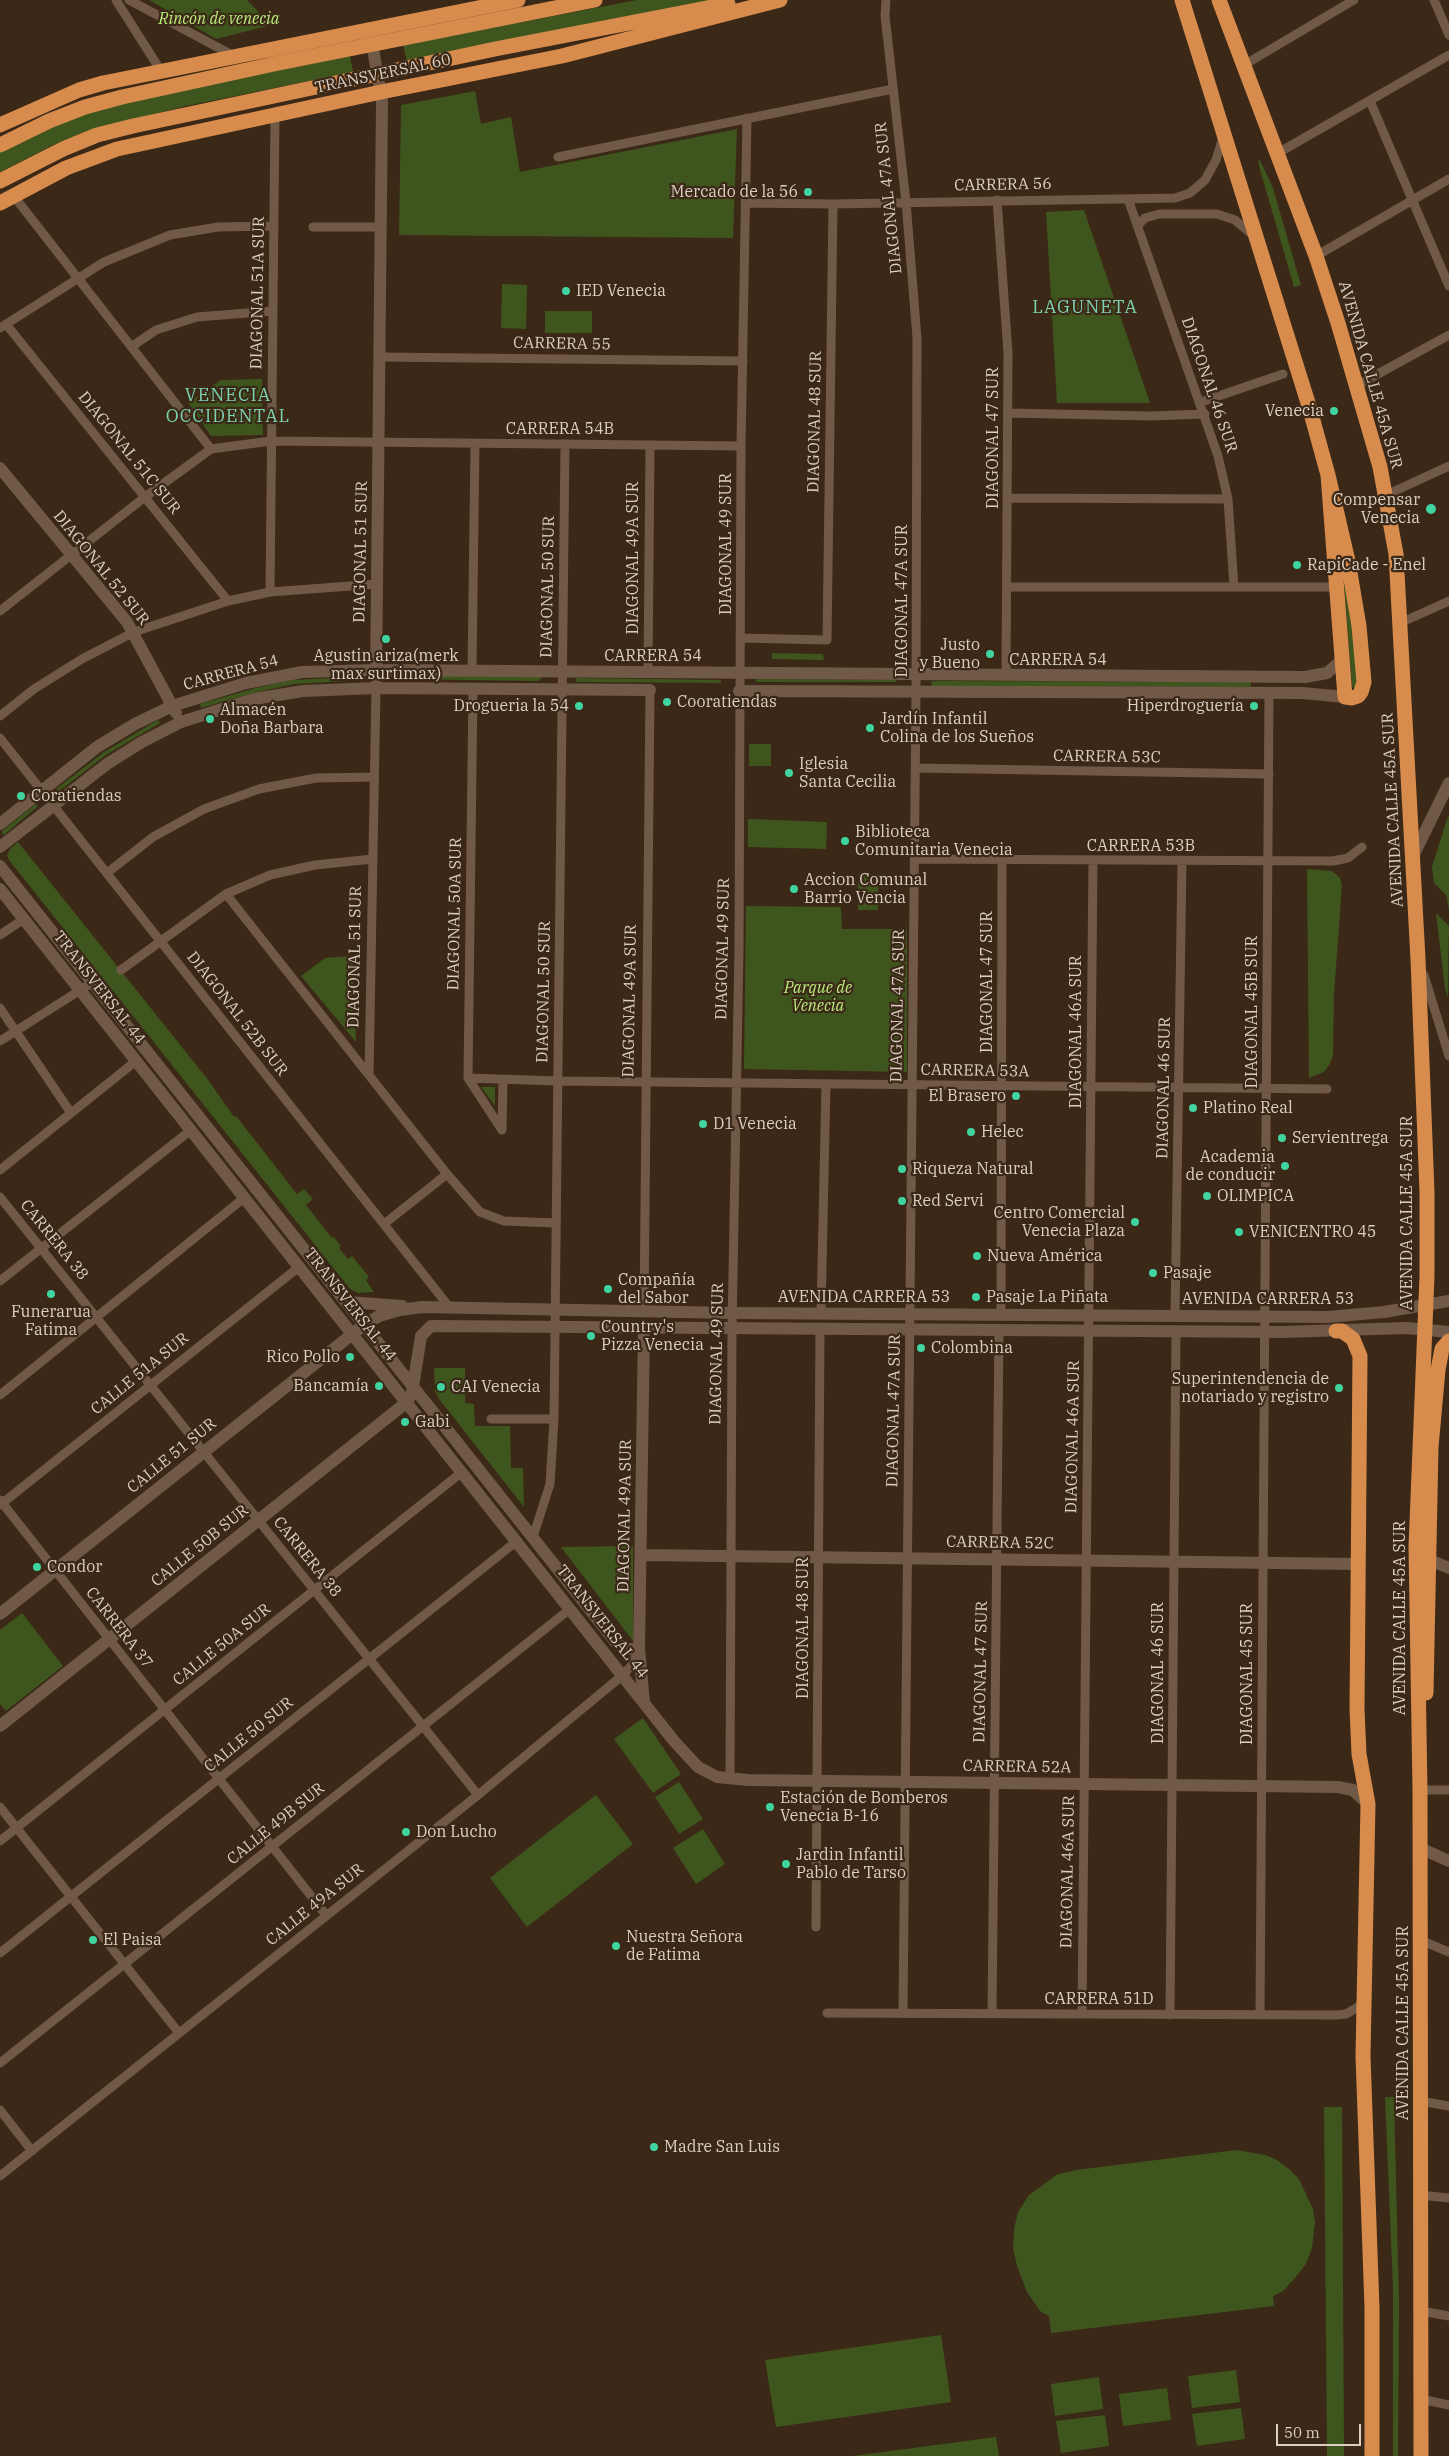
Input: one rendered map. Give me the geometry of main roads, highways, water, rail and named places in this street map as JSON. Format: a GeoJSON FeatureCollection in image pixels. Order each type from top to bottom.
{"type":"FeatureCollection","features":[{"type":"Feature","properties":{"kind":"highway","name":"TRANSVERSAL 60"},"geometry":{"type":"LineString","coordinates":[[0,145],[49,121],[85,107],[274,64],[484,3],[518,0]]}},
{"type":"Feature","properties":{"kind":"highway","name":"TRANSVERSAL 60"},"geometry":{"type":"LineString","coordinates":[[0,125],[85,88],[161,71],[234,56],[371,37],[595,0]]}},
{"type":"Feature","properties":{"kind":"highway","name":"TRANSVERSAL 60"},"geometry":{"type":"LineString","coordinates":[[0,181],[29,164],[97,135],[270,95],[750,0]]}},
{"type":"Feature","properties":{"kind":"highway","name":"TRANSVERSAL 60"},"geometry":{"type":"LineString","coordinates":[[6,199],[66,168],[116,149],[380,92],[562,56],[780,0]]}},
{"type":"Feature","properties":{"kind":"highway"},"geometry":{"type":"LineString","coordinates":[[1182,0],[1309,406],[1328,475],[1344,542],[1359,626],[1364,682],[1358,696],[1348,698],[1342,660],[1328,475]]}},
{"type":"Feature","properties":{"kind":"highway","name":"AVENIDA CALLE 45A SUR"},"geometry":{"type":"LineString","coordinates":[[1219,0],[1316,256],[1356,386],[1386,495],[1396,554],[1423,1065],[1427,1267],[1416,1547],[1420,1790],[1421,2456]]}},
{"type":"Feature","properties":{"kind":"highway"},"geometry":{"type":"LineString","coordinates":[[1230,0],[1234,41]]}},
{"type":"Feature","properties":{"kind":"highway"},"geometry":{"type":"LineString","coordinates":[[254,53],[274,64]]}},
{"type":"Feature","properties":{"kind":"highway"},"geometry":{"type":"LineString","coordinates":[[270,95],[282,113]]}},
{"type":"Feature","properties":{"kind":"highway"},"geometry":{"type":"LineString","coordinates":[[1336,1331],[1342,1332],[1353,1339],[1360,1356],[1358,1717],[1359,1754],[1368,1804],[1364,1999],[1364,2119],[1372,2308],[1372,2456]]}},
{"type":"Feature","properties":{"kind":"highway"},"geometry":{"type":"LineString","coordinates":[[1420,1790],[1428,1675],[1429,1560],[1434,1403],[1440,1356],[1446,1335]]}},
{"type":"Feature","properties":{"kind":"place","name":"Mercado de la 56"},"geometry":{"type":"Point","coordinates":[808,192]}},
{"type":"Feature","properties":{"kind":"place","name":"IED Venecia"},"geometry":{"type":"Point","coordinates":[566,291]}},
{"type":"Feature","properties":{"kind":"place","name":"Venecia"},"geometry":{"type":"Point","coordinates":[1334,411]}},
{"type":"Feature","properties":{"kind":"place","name":"Compensar Venecia"},"geometry":{"type":"Point","coordinates":[1431,509]}},
{"type":"Feature","properties":{"kind":"place","name":"RapiCade - Enel"},"geometry":{"type":"Point","coordinates":[1297,565]}},
{"type":"Feature","properties":{"kind":"place","name":"Agustin ariza(merk max surtimax)"},"geometry":{"type":"Point","coordinates":[386,639]}},
{"type":"Feature","properties":{"kind":"place","name":"Justo y Bueno"},"geometry":{"type":"Point","coordinates":[990,654]}},
{"type":"Feature","properties":{"kind":"place","name":"Cooratiendas"},"geometry":{"type":"Point","coordinates":[667,702]}},
{"type":"Feature","properties":{"kind":"place","name":"Drogueria la 54"},"geometry":{"type":"Point","coordinates":[579,706]}},
{"type":"Feature","properties":{"kind":"place","name":"Hiperdroguería"},"geometry":{"type":"Point","coordinates":[1254,706]}},
{"type":"Feature","properties":{"kind":"place","name":"Almacén Doña Barbara"},"geometry":{"type":"Point","coordinates":[210,719]}},
{"type":"Feature","properties":{"kind":"place","name":"Jardín Infantil Colina de los Sueños"},"geometry":{"type":"Point","coordinates":[870,728]}},
{"type":"Feature","properties":{"kind":"place","name":"Iglesia Santa Cecilia"},"geometry":{"type":"Point","coordinates":[789,773]}},
{"type":"Feature","properties":{"kind":"place","name":"Coratiendas"},"geometry":{"type":"Point","coordinates":[21,796]}},
{"type":"Feature","properties":{"kind":"place","name":"Biblioteca Comunitaria Venecia"},"geometry":{"type":"Point","coordinates":[845,841]}},
{"type":"Feature","properties":{"kind":"place","name":"Accion Comunal Barrio Vencia"},"geometry":{"type":"Point","coordinates":[794,889]}},
{"type":"Feature","properties":{"kind":"place","name":"El Brasero"},"geometry":{"type":"Point","coordinates":[1016,1096]}},
{"type":"Feature","properties":{"kind":"place","name":"Platino Real"},"geometry":{"type":"Point","coordinates":[1193,1108]}},
{"type":"Feature","properties":{"kind":"place","name":"D1 Venecia"},"geometry":{"type":"Point","coordinates":[703,1124]}},
{"type":"Feature","properties":{"kind":"place","name":"Helec"},"geometry":{"type":"Point","coordinates":[971,1132]}},
{"type":"Feature","properties":{"kind":"place","name":"Servientrega"},"geometry":{"type":"Point","coordinates":[1282,1138]}},
{"type":"Feature","properties":{"kind":"place","name":"Academia de conducir"},"geometry":{"type":"Point","coordinates":[1285,1166]}},
{"type":"Feature","properties":{"kind":"place","name":"Riqueza Natural"},"geometry":{"type":"Point","coordinates":[902,1169]}},
{"type":"Feature","properties":{"kind":"place","name":"OLIMPICA"},"geometry":{"type":"Point","coordinates":[1207,1196]}},
{"type":"Feature","properties":{"kind":"place","name":"Red Servi"},"geometry":{"type":"Point","coordinates":[902,1201]}},
{"type":"Feature","properties":{"kind":"place","name":"Centro Comercial Venecia Plaza"},"geometry":{"type":"Point","coordinates":[1135,1222]}},
{"type":"Feature","properties":{"kind":"place","name":"VENICENTRO 45"},"geometry":{"type":"Point","coordinates":[1239,1232]}},
{"type":"Feature","properties":{"kind":"place","name":"Nueva América"},"geometry":{"type":"Point","coordinates":[977,1256]}},
{"type":"Feature","properties":{"kind":"place","name":"Pasaje"},"geometry":{"type":"Point","coordinates":[1153,1273]}},
{"type":"Feature","properties":{"kind":"place","name":"Compañía del Sabor"},"geometry":{"type":"Point","coordinates":[608,1289]}},
{"type":"Feature","properties":{"kind":"place","name":"Funerarua Fatima"},"geometry":{"type":"Point","coordinates":[51,1294]}},
{"type":"Feature","properties":{"kind":"place","name":"Pasaje La Piñata"},"geometry":{"type":"Point","coordinates":[976,1297]}},
{"type":"Feature","properties":{"kind":"place","name":"Country's Pizza Venecia"},"geometry":{"type":"Point","coordinates":[591,1336]}},
{"type":"Feature","properties":{"kind":"place","name":"Colombina"},"geometry":{"type":"Point","coordinates":[921,1348]}},
{"type":"Feature","properties":{"kind":"place","name":"Rico Pollo"},"geometry":{"type":"Point","coordinates":[350,1357]}},
{"type":"Feature","properties":{"kind":"place","name":"Bancamía"},"geometry":{"type":"Point","coordinates":[379,1386]}},
{"type":"Feature","properties":{"kind":"place","name":"CAI Venecia"},"geometry":{"type":"Point","coordinates":[441,1387]}},
{"type":"Feature","properties":{"kind":"place","name":"Superintendencia de notariado y registro"},"geometry":{"type":"Point","coordinates":[1339,1388]}},
{"type":"Feature","properties":{"kind":"place","name":"Gabi"},"geometry":{"type":"Point","coordinates":[405,1422]}},
{"type":"Feature","properties":{"kind":"place","name":"Condor"},"geometry":{"type":"Point","coordinates":[37,1567]}},
{"type":"Feature","properties":{"kind":"place","name":"Estación de Bomberos Venecia B-16"},"geometry":{"type":"Point","coordinates":[770,1807]}},
{"type":"Feature","properties":{"kind":"place","name":"Don Lucho"},"geometry":{"type":"Point","coordinates":[406,1832]}},
{"type":"Feature","properties":{"kind":"place","name":"Jardin Infantil Pablo de Tarso"},"geometry":{"type":"Point","coordinates":[786,1864]}},
{"type":"Feature","properties":{"kind":"place","name":"El Paisa"},"geometry":{"type":"Point","coordinates":[93,1940]}},
{"type":"Feature","properties":{"kind":"place","name":"Nuestra Señora de Fatima"},"geometry":{"type":"Point","coordinates":[616,1946]}},
{"type":"Feature","properties":{"kind":"place","name":"Madre San Luis"},"geometry":{"type":"Point","coordinates":[654,2147]}},
{"type":"Feature","properties":{"kind":"district","name":"LAGUNETA"},"geometry":{"type":"Point","coordinates":[1085,308]}},
{"type":"Feature","properties":{"kind":"district","name":"VENECIA OCCIDENTAL"},"geometry":{"type":"Point","coordinates":[228,406]}},
{"type":"Feature","properties":{"kind":"park label","name":"Rincón de venecia"},"geometry":{"type":"Point","coordinates":[219,19]}},
{"type":"Feature","properties":{"kind":"park label","name":"Parque de Venecia"},"geometry":{"type":"Point","coordinates":[818,997]}}]}
